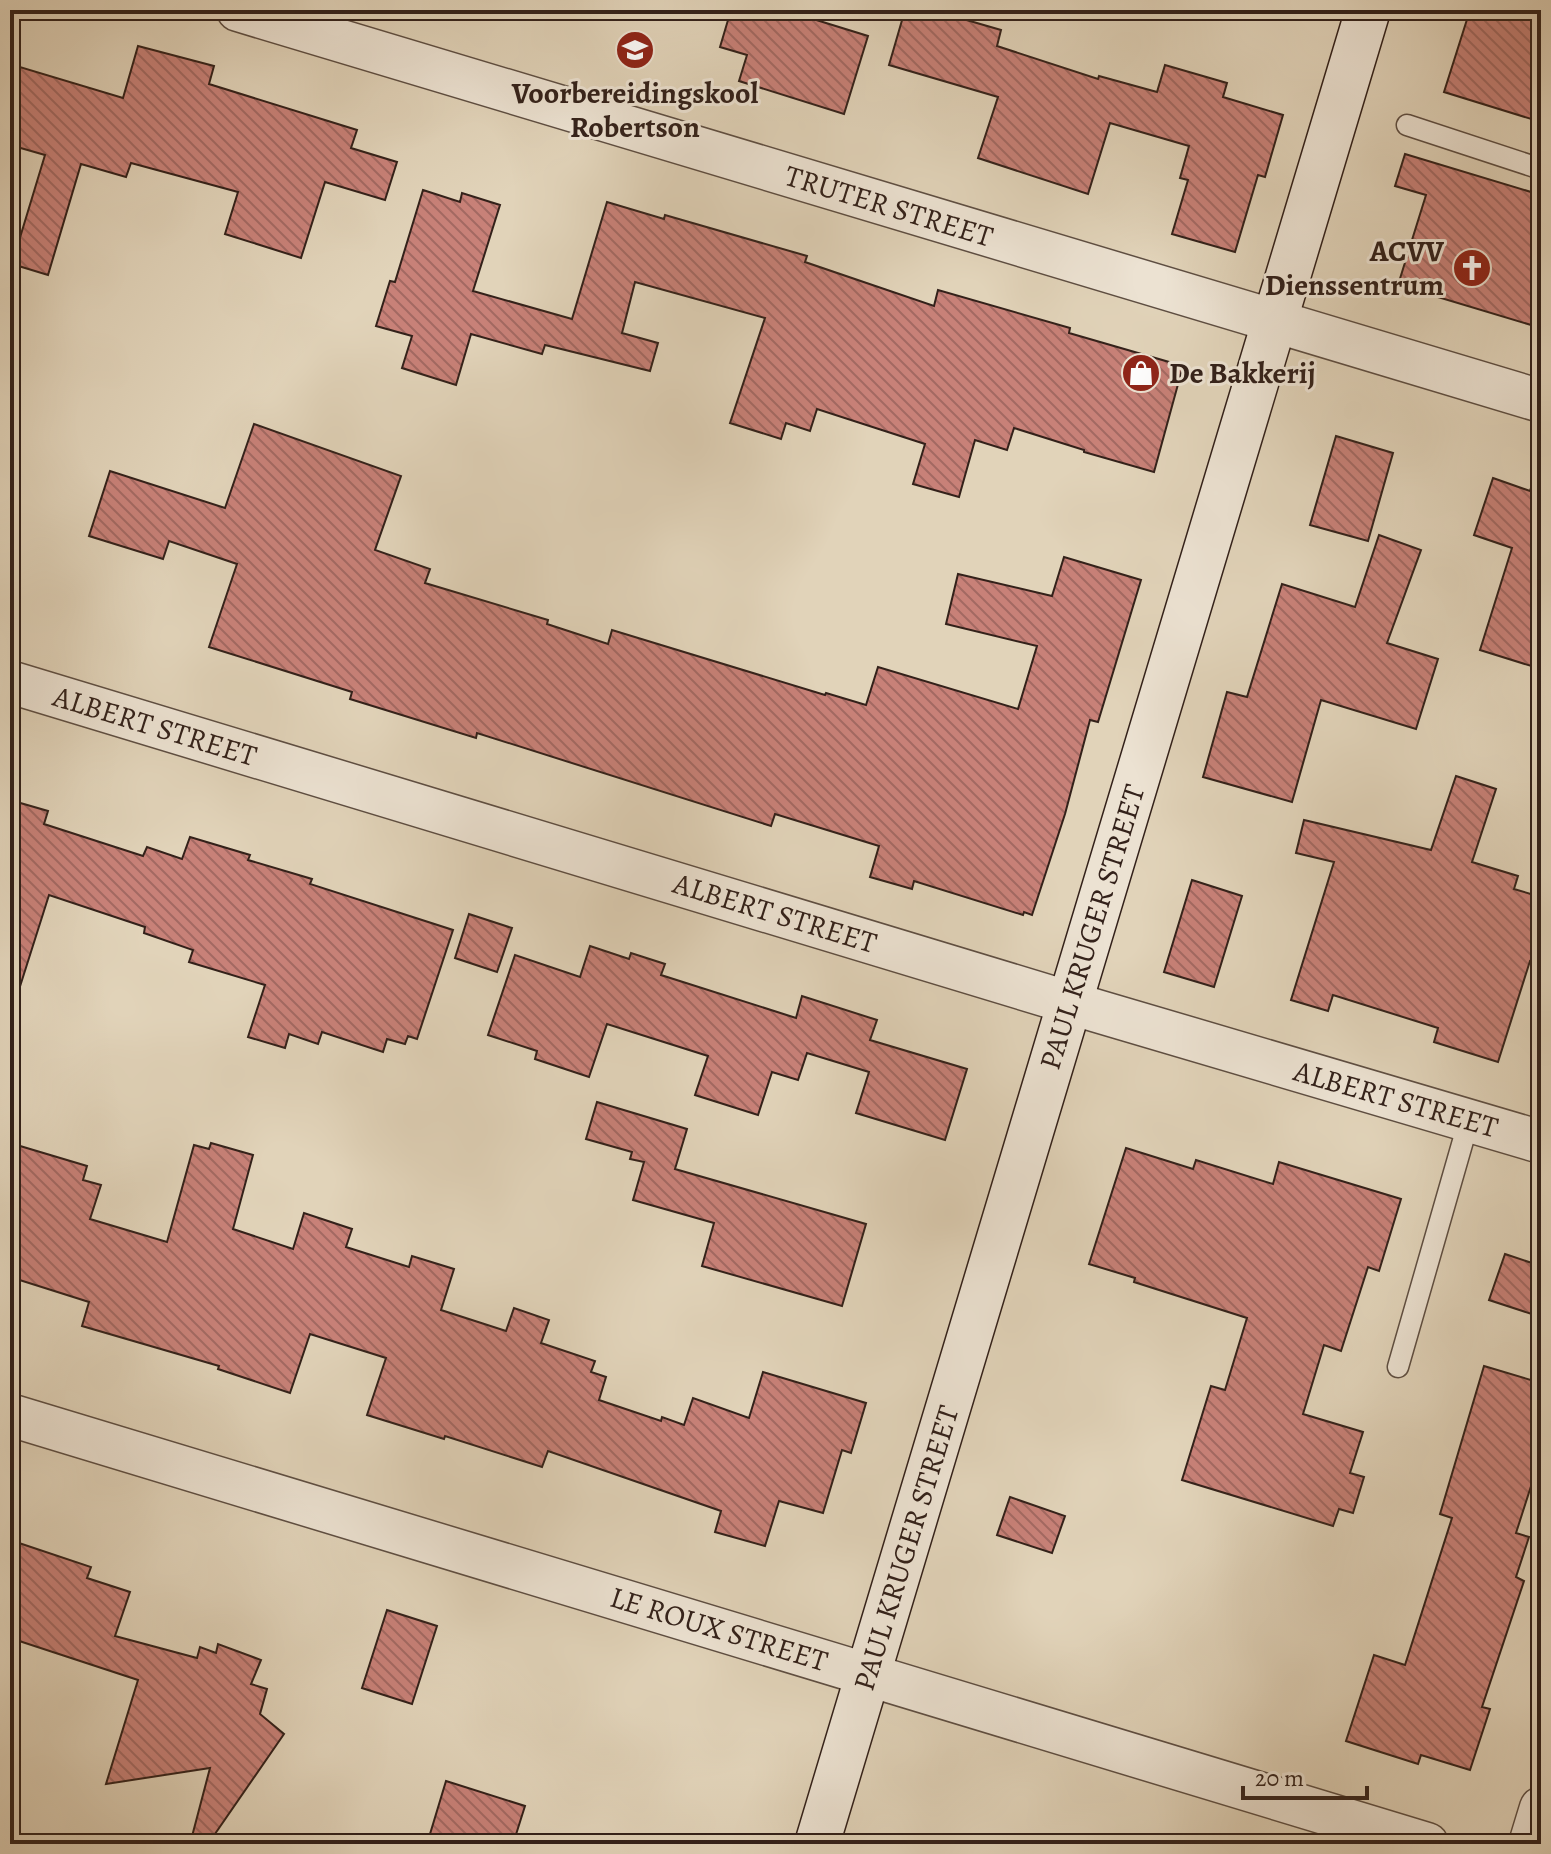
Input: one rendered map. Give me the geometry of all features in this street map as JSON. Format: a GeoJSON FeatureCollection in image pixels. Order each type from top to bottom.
{"type":"FeatureCollection","features":[{"type":"Feature","properties":{"kind":"street","name":"TRUTER STREET"},"geometry":{"type":"LineString","coordinates":[[238,10],[1541,401]]}},
{"type":"Feature","properties":{"kind":"street","name":"PAUL KRUGER STREET"},"geometry":{"type":"LineString","coordinates":[[817,1844],[1368,10]]}},
{"type":"Feature","properties":{"kind":"street","name":"ALBERT STREET"},"geometry":{"type":"LineString","coordinates":[[10,682],[1541,1142]]}},
{"type":"Feature","properties":{"kind":"street","name":"LE ROUX STREET"},"geometry":{"type":"LineString","coordinates":[[10,1415],[1427,1844]]}},
{"type":"Feature","properties":{"kind":"street"},"geometry":{"type":"LineString","coordinates":[[1530,1844],[1541,1808]]}},
{"type":"Feature","properties":{"kind":"lane"},"geometry":{"type":"LineString","coordinates":[[1407,125],[1541,169]]}},
{"type":"Feature","properties":{"kind":"lane"},"geometry":{"type":"LineString","coordinates":[[1398,1367],[1469,1120]]}},
{"type":"Feature","properties":{"kind":"building"},"geometry":{"type":"Polygon","coordinates":[[[731,10],[784,10],[868,36],[844,114],[739,81],[747,55],[720,47],[731,10]]]}},
{"type":"Feature","properties":{"kind":"building"},"geometry":{"type":"Polygon","coordinates":[[[905,10],[932,10],[1001,30],[997,46],[1098,79],[1099,76],[1157,92],[1165,65],[1227,83],[1223,97],[1283,115],[1265,177],[1258,175],[1235,252],[1172,234],[1188,180],[1180,178],[1189,146],[1110,123],[1088,194],[978,158],[998,97],[889,65],[905,10]]]}},
{"type":"Feature","properties":{"kind":"building"},"geometry":{"type":"Polygon","coordinates":[[[1470,10],[1541,10],[1541,122],[1444,92],[1470,10]]]}},
{"type":"Feature","properties":{"kind":"building"},"geometry":{"type":"Polygon","coordinates":[[[138,46],[214,66],[209,84],[357,130],[351,148],[397,162],[385,200],[325,182],[301,258],[225,234],[238,192],[131,163],[126,177],[81,164],[48,275],[12,264],[45,155],[10,145],[10,64],[123,98],[138,46]]]}},
{"type":"Feature","properties":{"kind":"building"},"geometry":{"type":"Polygon","coordinates":[[[1405,154],[1541,195],[1541,328],[1398,285],[1426,195],[1395,186],[1405,154]]]}},
{"type":"Feature","properties":{"kind":"building"},"geometry":{"type":"Polygon","coordinates":[[[423,190],[460,202],[462,193],[500,205],[473,291],[572,319],[607,202],[664,219],[665,215],[807,256],[805,262],[934,306],[938,290],[1070,328],[1069,333],[1183,366],[1154,472],[1014,428],[1007,450],[975,440],[959,497],[913,484],[925,444],[817,409],[810,431],[786,423],[781,439],[730,423],[765,318],[635,282],[622,333],[658,343],[650,371],[545,345],[542,354],[471,334],[456,385],[402,368],[412,336],[376,326],[390,281],[395,282],[423,190]]]}},
{"type":"Feature","properties":{"kind":"building"},"geometry":{"type":"Polygon","coordinates":[[[254,424],[401,476],[375,550],[430,569],[425,583],[548,620],[547,624],[608,644],[612,630],[866,705],[878,667],[1018,709],[1037,646],[946,624],[958,574],[1052,596],[1064,557],[1141,580],[1098,722],[1090,720],[1065,814],[1032,915],[1024,912],[1023,915],[914,881],[912,889],[870,877],[879,846],[775,814],[771,826],[477,733],[476,738],[350,699],[352,692],[209,647],[237,564],[169,541],[163,559],[89,536],[110,471],[225,508],[254,424]]]}},
{"type":"Feature","properties":{"kind":"building"},"geometry":{"type":"Polygon","coordinates":[[[1336,436],[1393,453],[1368,541],[1310,525],[1336,436]]]}},
{"type":"Feature","properties":{"kind":"building"},"geometry":{"type":"Polygon","coordinates":[[[1493,478],[1530,491],[1533,481],[1541,482],[1541,669],[1480,650],[1512,548],[1474,535],[1493,478]]]}},
{"type":"Feature","properties":{"kind":"building"},"geometry":{"type":"Polygon","coordinates":[[[1379,535],[1421,550],[1387,643],[1438,659],[1416,729],[1321,700],[1292,802],[1203,777],[1227,692],[1247,697],[1282,584],[1355,607],[1379,535]]]}},
{"type":"Feature","properties":{"kind":"building"},"geometry":{"type":"Polygon","coordinates":[[[1456,776],[1496,789],[1472,862],[1518,876],[1514,889],[1541,897],[1541,965],[1530,961],[1498,1062],[1434,1042],[1438,1028],[1333,995],[1328,1011],[1291,1000],[1334,862],[1296,853],[1304,820],[1431,850],[1456,776]]]}},
{"type":"Feature","properties":{"kind":"building"},"geometry":{"type":"Polygon","coordinates":[[[10,800],[48,811],[44,824],[143,856],[147,847],[182,859],[190,837],[250,855],[248,860],[312,879],[310,884],[453,930],[417,1039],[408,1036],[405,1044],[387,1039],[383,1052],[322,1032],[318,1044],[289,1034],[285,1048],[248,1037],[265,985],[189,962],[193,950],[144,933],[145,927],[49,895],[17,996],[10,995],[10,800]]]}},
{"type":"Feature","properties":{"kind":"building"},"geometry":{"type":"Polygon","coordinates":[[[1192,880],[1242,896],[1214,987],[1164,972],[1192,880]]]}},
{"type":"Feature","properties":{"kind":"building"},"geometry":{"type":"Polygon","coordinates":[[[469,914],[512,928],[497,972],[455,958],[469,914]]]}},
{"type":"Feature","properties":{"kind":"building"},"geometry":{"type":"Polygon","coordinates":[[[590,946],[629,959],[631,953],[665,964],[661,975],[796,1018],[802,996],[877,1020],[870,1040],[967,1069],[945,1140],[856,1113],[869,1072],[807,1053],[798,1080],[772,1072],[758,1115],[695,1095],[708,1056],[607,1024],[589,1077],[535,1059],[537,1051],[488,1035],[515,955],[580,977],[590,946]]]}},
{"type":"Feature","properties":{"kind":"building"},"geometry":{"type":"Polygon","coordinates":[[[597,1102],[687,1129],[675,1169],[866,1224],[842,1306],[702,1266],[714,1223],[633,1200],[644,1162],[630,1159],[632,1152],[586,1139],[597,1102]]]}},
{"type":"Feature","properties":{"kind":"building"},"geometry":{"type":"Polygon","coordinates":[[[10,1143],[87,1166],[83,1180],[101,1185],[90,1219],[167,1242],[194,1145],[209,1149],[211,1143],[253,1155],[233,1229],[293,1249],[304,1213],[352,1229],[346,1247],[409,1267],[412,1256],[454,1269],[441,1310],[506,1331],[514,1308],[549,1320],[541,1343],[595,1361],[591,1372],[606,1377],[599,1400],[661,1421],[662,1417],[684,1425],[693,1398],[749,1418],[763,1372],[866,1403],[851,1453],[842,1450],[823,1513],[779,1501],[765,1546],[715,1532],[721,1511],[548,1451],[542,1467],[367,1415],[386,1358],[310,1334],[290,1393],[218,1369],[219,1366],[82,1326],[89,1302],[10,1277],[10,1143]]]}},
{"type":"Feature","properties":{"kind":"building"},"geometry":{"type":"Polygon","coordinates":[[[1126,1148],[1193,1169],[1196,1160],[1273,1184],[1279,1162],[1401,1199],[1379,1271],[1368,1267],[1341,1351],[1324,1345],[1303,1414],[1363,1432],[1350,1473],[1364,1477],[1353,1513],[1339,1509],[1333,1526],[1182,1480],[1211,1386],[1225,1390],[1247,1318],[1134,1282],[1135,1278],[1089,1264],[1126,1148]]]}},
{"type":"Feature","properties":{"kind":"building"},"geometry":{"type":"Polygon","coordinates":[[[1505,1254],[1541,1266],[1541,1317],[1489,1300],[1505,1254]]]}},
{"type":"Feature","properties":{"kind":"building"},"geometry":{"type":"Polygon","coordinates":[[[1484,1366],[1541,1383],[1541,1455],[1516,1533],[1529,1537],[1516,1577],[1524,1581],[1482,1707],[1490,1709],[1470,1770],[1421,1755],[1418,1764],[1346,1741],[1374,1655],[1405,1665],[1452,1518],[1440,1514],[1484,1366]]]}},
{"type":"Feature","properties":{"kind":"building"},"geometry":{"type":"Polygon","coordinates":[[[1010,1497],[1065,1516],[1052,1553],[997,1535],[1010,1497]]]}},
{"type":"Feature","properties":{"kind":"building"},"geometry":{"type":"Polygon","coordinates":[[[10,1540],[91,1567],[87,1578],[130,1592],[115,1636],[197,1658],[200,1647],[216,1653],[218,1644],[261,1660],[251,1684],[267,1689],[260,1714],[284,1734],[208,1844],[190,1844],[210,1768],[106,1784],[138,1680],[10,1638],[10,1540]]]}},
{"type":"Feature","properties":{"kind":"building"},"geometry":{"type":"Polygon","coordinates":[[[387,1610],[437,1626],[412,1704],[362,1688],[387,1610]]]}},
{"type":"Feature","properties":{"kind":"building"},"geometry":{"type":"Polygon","coordinates":[[[446,1781],[525,1806],[513,1844],[427,1844],[446,1781]]]}},
{"type":"Feature","properties":{"kind":"place","name":"Voorbereidingskool Robertson"},"geometry":{"type":"Point","coordinates":[635,50]}},
{"type":"Feature","properties":{"kind":"place","name":"ACVV Dienssentrum"},"geometry":{"type":"Point","coordinates":[1472,268]}},
{"type":"Feature","properties":{"kind":"place","name":"De Bakkerij"},"geometry":{"type":"Point","coordinates":[1141,373]}}]}
